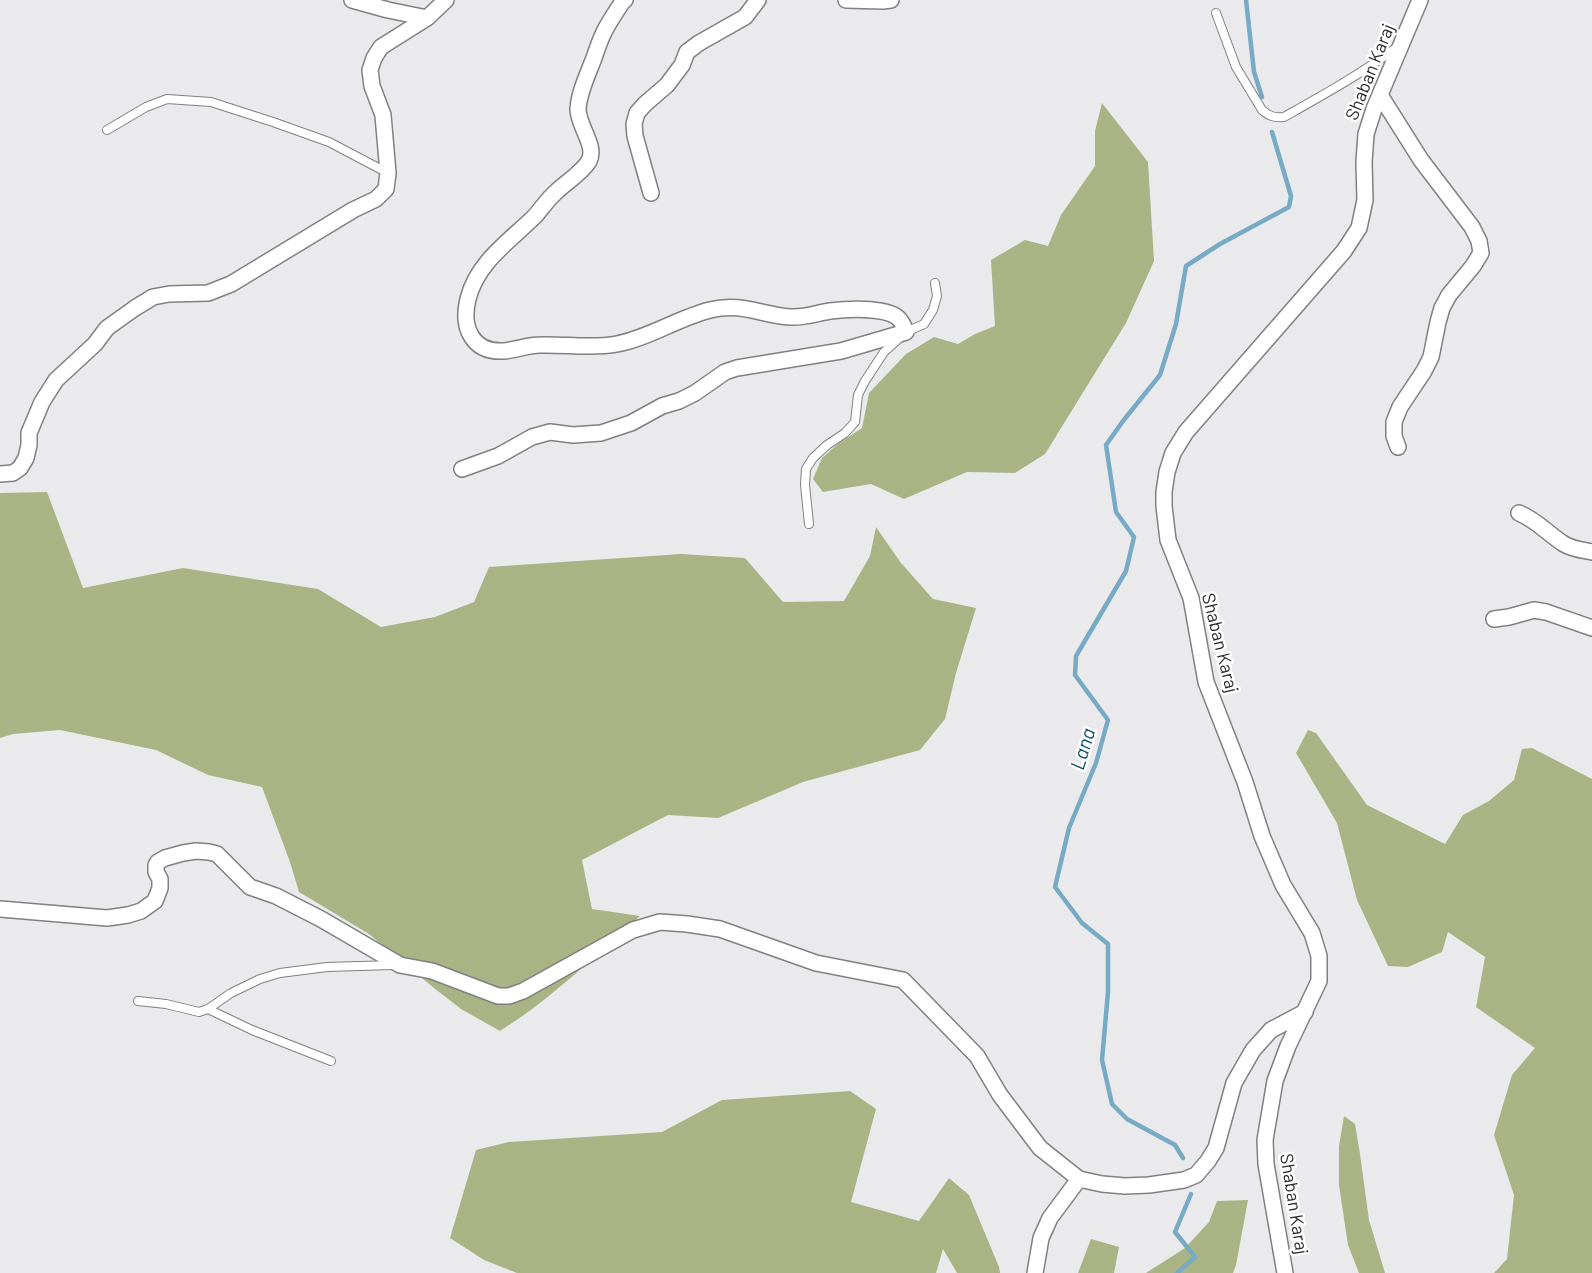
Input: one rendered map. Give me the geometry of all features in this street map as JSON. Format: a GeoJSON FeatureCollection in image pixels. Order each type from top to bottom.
{"type":"FeatureCollection","features":[{"type":"Feature","properties":{"kind":"street"},"geometry":{"type":"LineString","coordinates":[[352,0],[428,18]]}},
{"type":"Feature","properties":{"kind":"street"},"geometry":{"type":"LineString","coordinates":[[0,474],[13,473],[20,468],[26,458],[29,445],[28,433],[42,402],[56,380],[95,344],[107,328],[153,297],[169,294],[208,293],[231,285],[376,199],[386,189],[388,173],[382,115],[369,70],[381,47],[428,18],[446,0]]}},
{"type":"Feature","properties":{"kind":"street"},"geometry":{"type":"LineString","coordinates":[[462,469],[498,456],[531,437],[550,432],[573,435],[601,433],[631,423],[662,406],[679,401],[725,372],[737,368],[841,351],[906,332],[897,317],[887,312],[832,311],[802,318],[743,307],[728,307],[710,310],[616,344],[537,345],[493,351],[475,342],[470,333],[466,315],[468,299],[487,261],[588,161],[591,147],[579,117],[578,108],[603,33],[624,0]]}},
{"type":"Feature","properties":{"kind":"street"},"geometry":{"type":"LineString","coordinates":[[651,193],[634,136],[637,113],[667,85],[682,65],[687,52],[745,17],[758,0]]}},
{"type":"Feature","properties":{"kind":"street"},"geometry":{"type":"LineString","coordinates":[[846,0],[891,0]]}},
{"type":"Feature","properties":{"kind":"street","name":"Shaban Karaj"},"geometry":{"type":"LineString","coordinates":[[1285,1273],[1266,1164],[1265,1140],[1275,1081],[1319,981],[1319,956],[1312,933],[1283,885],[1262,836],[1245,782],[1206,682],[1191,598],[1168,540],[1164,492],[1173,453],[1186,432],[1344,250],[1359,228],[1365,200],[1366,134],[1420,0]]}},
{"type":"Feature","properties":{"kind":"street"},"geometry":{"type":"LineString","coordinates":[[1380,95],[1421,160],[1472,227],[1479,241],[1480,254],[1442,308],[1428,364],[1400,407],[1394,422],[1394,436],[1398,447]]}},
{"type":"Feature","properties":{"kind":"street"},"geometry":{"type":"LineString","coordinates":[[1520,513],[1532,519],[1563,544],[1574,549],[1592,552]]}},
{"type":"Feature","properties":{"kind":"street"},"geometry":{"type":"LineString","coordinates":[[1494,619],[1534,610],[1592,628]]}},
{"type":"Feature","properties":{"kind":"street"},"geometry":{"type":"LineString","coordinates":[[0,909],[107,918],[128,915],[141,911],[155,901],[160,888],[160,879],[156,872],[158,862],[183,853],[208,852],[217,854],[250,887],[276,896],[321,919],[400,965],[432,971],[498,996],[509,996],[523,991],[633,930],[660,922],[720,929],[816,963],[903,980],[977,1056],[1000,1095],[1040,1148],[1079,1179],[1125,1186],[1184,1180],[1196,1174],[1216,1148],[1234,1083],[1253,1050],[1270,1030],[1305,1012]]}},
{"type":"Feature","properties":{"kind":"street"},"geometry":{"type":"LineString","coordinates":[[1035,1273],[1041,1238],[1050,1218],[1079,1179]]}},
{"type":"Feature","properties":{"kind":"lane"},"geometry":{"type":"LineString","coordinates":[[1216,13],[1236,66],[1262,110],[1275,118],[1284,117],[1347,82],[1402,43]]}},
{"type":"Feature","properties":{"kind":"lane"},"geometry":{"type":"LineString","coordinates":[[107,130],[146,107],[166,99],[211,102],[329,142],[388,173]]}},
{"type":"Feature","properties":{"kind":"lane"},"geometry":{"type":"LineString","coordinates":[[809,524],[805,485],[806,469],[813,458],[845,434],[855,422],[858,395],[884,352],[906,332],[924,324],[938,296],[935,283]]}},
{"type":"Feature","properties":{"kind":"lane"},"geometry":{"type":"LineString","coordinates":[[138,1001],[166,1004],[199,1012],[208,1009],[231,993],[280,973],[381,964],[400,965]]}},
{"type":"Feature","properties":{"kind":"lane"},"geometry":{"type":"LineString","coordinates":[[208,1009],[252,1030],[332,1061]]}},
{"type":"Feature","properties":{"kind":"green space"},"geometry":{"type":"Polygon","coordinates":[[[1102,103],[1148,162],[1154,261],[1126,323],[1045,454],[1015,473],[967,472],[904,499],[871,484],[823,492],[813,479],[822,458],[862,428],[869,393],[906,354],[934,337],[958,344],[995,326],[991,260],[1025,240],[1048,246],[1061,215],[1095,166],[1095,131],[1102,103]]]}},
{"type":"Feature","properties":{"kind":"green space"},"geometry":{"type":"Polygon","coordinates":[[[47,492],[83,588],[183,568],[318,589],[381,627],[435,617],[474,602],[489,567],[681,554],[745,558],[783,602],[844,601],[870,556],[876,527],[901,563],[933,599],[976,608],[945,719],[920,750],[803,782],[718,818],[668,815],[582,860],[592,909],[640,916],[555,991],[500,1031],[461,1009],[369,934],[299,892],[262,787],[208,775],[156,750],[60,730],[13,734],[0,738],[0,493],[47,492]]]}},
{"type":"Feature","properties":{"kind":"green space"},"geometry":{"type":"Polygon","coordinates":[[[1308,730],[1316,733],[1367,805],[1445,844],[1463,815],[1489,801],[1514,780],[1522,749],[1532,748],[1592,779],[1592,1273],[1494,1273],[1507,1259],[1514,1195],[1494,1135],[1512,1075],[1535,1048],[1476,1007],[1485,957],[1448,932],[1442,952],[1408,967],[1388,966],[1357,900],[1337,823],[1296,753],[1308,730]]]}},
{"type":"Feature","properties":{"kind":"green space"},"geometry":{"type":"Polygon","coordinates":[[[850,1091],[876,1109],[851,1202],[919,1221],[949,1178],[969,1195],[1000,1273],[957,1273],[943,1249],[936,1273],[517,1273],[484,1260],[450,1238],[476,1150],[509,1142],[662,1132],[722,1100],[850,1091]]]}},
{"type":"Feature","properties":{"kind":"green space"},"geometry":{"type":"Polygon","coordinates":[[[1344,1116],[1355,1124],[1369,1220],[1385,1273],[1359,1273],[1348,1245],[1339,1185],[1339,1146],[1344,1116]]]}},
{"type":"Feature","properties":{"kind":"green space"},"geometry":{"type":"Polygon","coordinates":[[[1248,1200],[1233,1273],[1146,1273],[1185,1248],[1209,1222],[1217,1201],[1248,1200]]]}},
{"type":"Feature","properties":{"kind":"green space"},"geometry":{"type":"Polygon","coordinates":[[[1091,1239],[1119,1247],[1114,1273],[1078,1273],[1091,1239]]]}},
{"type":"Feature","properties":{"kind":"waterway"},"geometry":{"type":"LineString","coordinates":[[1246,0],[1254,72],[1262,97]]}},
{"type":"Feature","properties":{"kind":"waterway","name":"Lana"},"geometry":{"type":"LineString","coordinates":[[1183,1158],[1175,1145],[1127,1119],[1112,1104],[1102,1060],[1108,992],[1108,944],[1082,923],[1055,887],[1069,828],[1096,763],[1108,720],[1075,675],[1076,656],[1126,571],[1134,537],[1116,512],[1106,445],[1160,375],[1176,324],[1186,266],[1220,244],[1289,207],[1291,196],[1272,132]]}},
{"type":"Feature","properties":{"kind":"waterway","name":"Lana"},"geometry":{"type":"LineString","coordinates":[[1177,1273],[1195,1257],[1175,1232],[1191,1194]]}}]}
